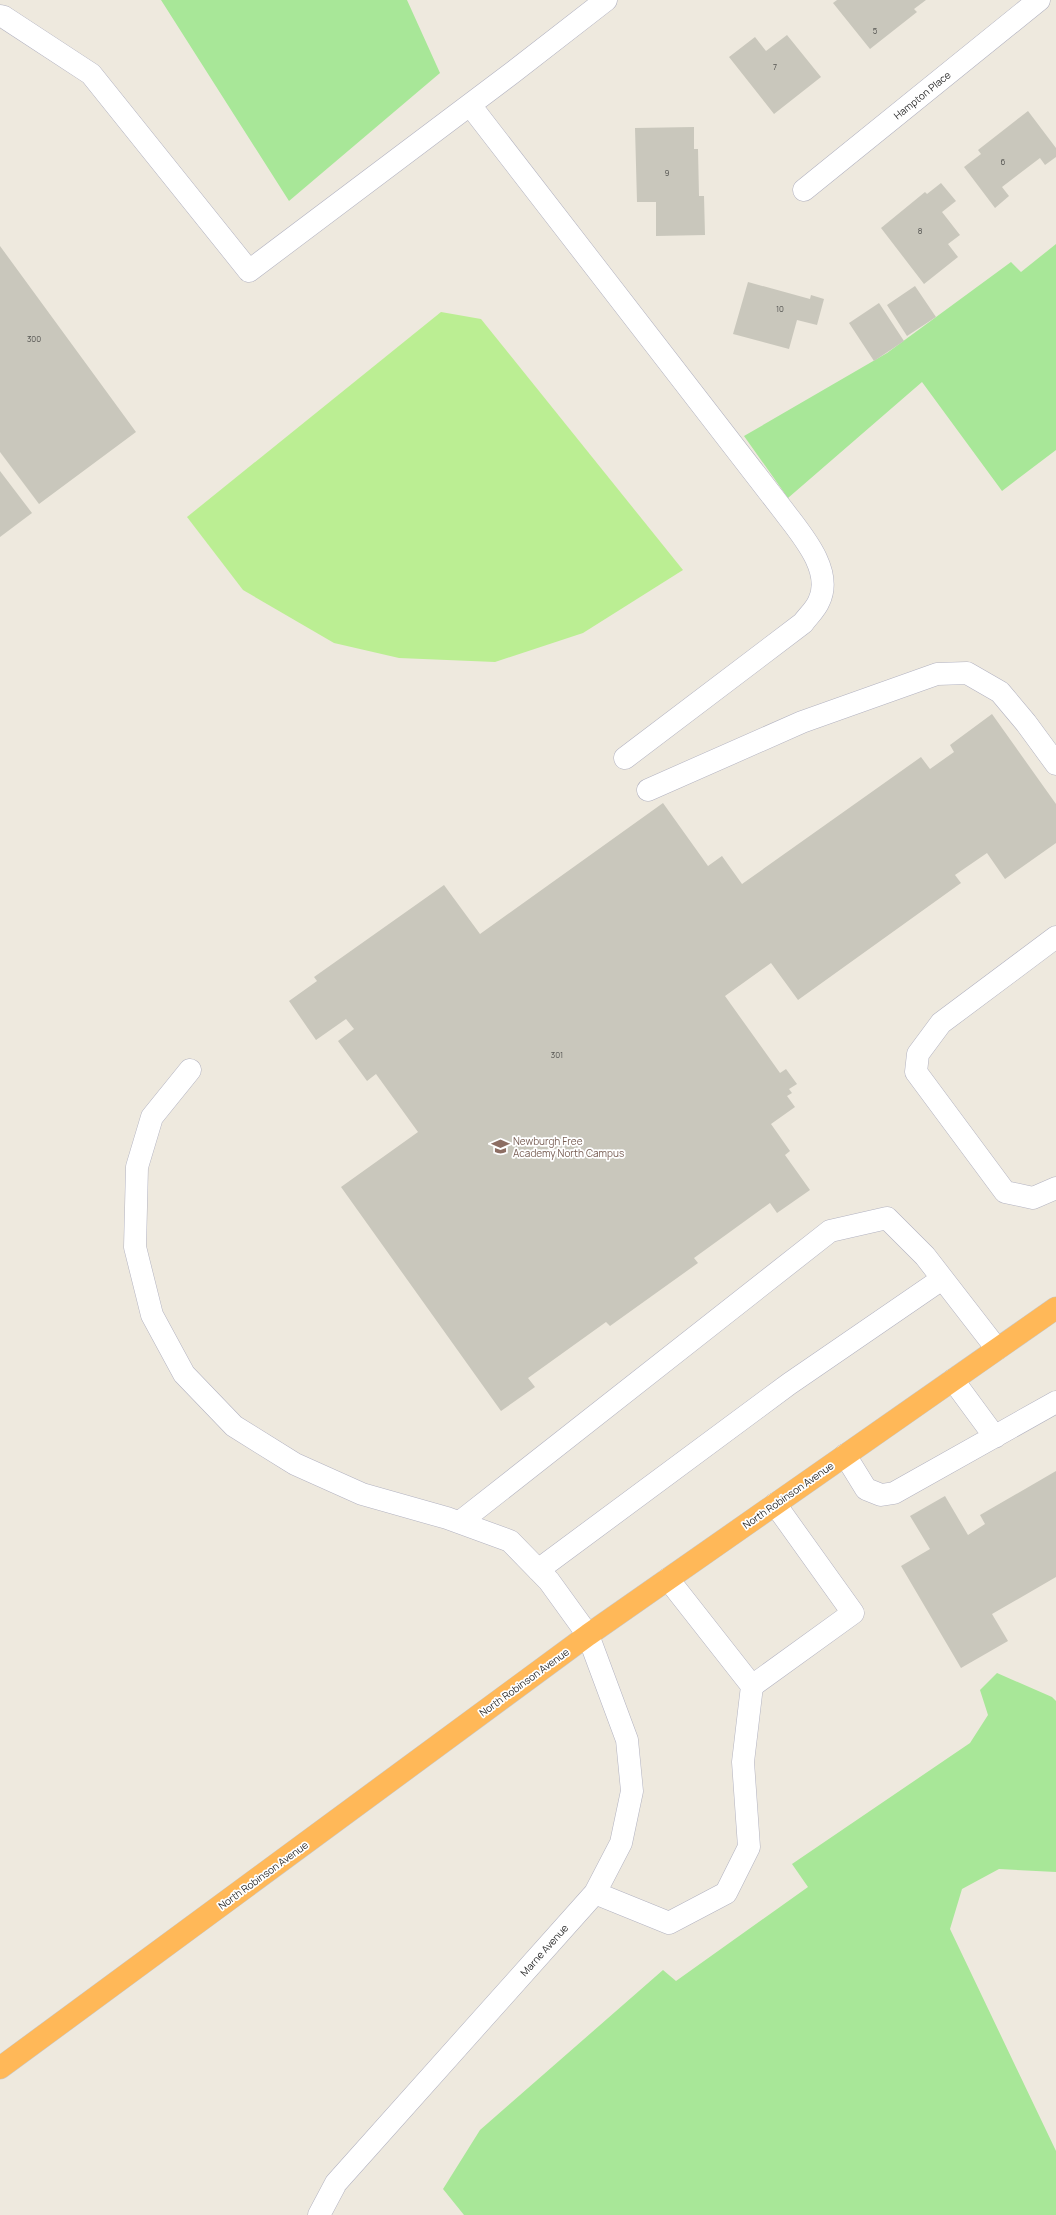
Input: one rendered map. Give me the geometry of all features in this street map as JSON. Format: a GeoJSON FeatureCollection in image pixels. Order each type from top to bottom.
{"type":"FeatureCollection","features":[{"type":"Feature","properties":{"kind":"highway","name":"North Robinson Avenue"},"geometry":{"type":"LineString","coordinates":[[0,2068],[588,1635],[1056,1308]]}},
{"type":"Feature","properties":{"kind":"street"},"geometry":{"type":"LineString","coordinates":[[0,16],[4,17],[91,74],[249,271],[470,105],[606,0]]}},
{"type":"Feature","properties":{"kind":"street","name":"Hampton Place"},"geometry":{"type":"LineString","coordinates":[[804,190],[1039,0]]}},
{"type":"Feature","properties":{"kind":"street"},"geometry":{"type":"LineString","coordinates":[[470,105],[783,510],[809,545],[823,574],[820,600],[803,624],[625,758]]}},
{"type":"Feature","properties":{"kind":"street"},"geometry":{"type":"LineString","coordinates":[[648,790],[802,722],[937,674],[967,673],[1000,692],[1026,723],[1056,764]]}},
{"type":"Feature","properties":{"kind":"street"},"geometry":{"type":"LineString","coordinates":[[1056,937],[941,1023],[918,1054],[916,1072],[1006,1192],[1033,1198],[1056,1188]]}},
{"type":"Feature","properties":{"kind":"street","name":"Marne Avenue"},"geometry":{"type":"LineString","coordinates":[[190,1070],[152,1117],[137,1167],[135,1247],[152,1315],[184,1374],[234,1426],[294,1464],[362,1494],[460,1522],[510,1541],[549,1581],[588,1635],[627,1740],[632,1792],[621,1843],[595,1893],[336,2183],[319,2215]]}},
{"type":"Feature","properties":{"kind":"street"},"geometry":{"type":"LineString","coordinates":[[460,1522],[830,1231],[887,1218],[925,1256],[997,1349]]}},
{"type":"Feature","properties":{"kind":"street"},"geometry":{"type":"LineString","coordinates":[[538,1570],[790,1384],[942,1279]]}},
{"type":"Feature","properties":{"kind":"street"},"geometry":{"type":"LineString","coordinates":[[953,1380],[995,1437]]}},
{"type":"Feature","properties":{"kind":"street"},"geometry":{"type":"LineString","coordinates":[[845,1455],[866,1489],[881,1495],[894,1493],[1056,1402]]}},
{"type":"Feature","properties":{"kind":"street"},"geometry":{"type":"LineString","coordinates":[[752,1686],[853,1613],[775,1504]]}},
{"type":"Feature","properties":{"kind":"street"},"geometry":{"type":"LineString","coordinates":[[595,1893],[669,1923],[726,1893],[749,1847],[743,1762],[752,1686],[668,1579]]}},
{"type":"Feature","properties":{"kind":"green space"},"geometry":{"type":"Polygon","coordinates":[[[161,0],[407,0],[440,73],[289,201],[161,0]]]}},
{"type":"Feature","properties":{"kind":"green space"},"geometry":{"type":"Polygon","coordinates":[[[1056,244],[1056,450],[1002,491],[922,382],[788,498],[744,436],[887,353],[1011,262],[1021,272],[1056,244]]]}},
{"type":"Feature","properties":{"kind":"green space"},"geometry":{"type":"Polygon","coordinates":[[[441,312],[481,319],[683,570],[583,633],[495,662],[399,658],[334,643],[243,590],[187,517],[441,312]]]}},
{"type":"Feature","properties":{"kind":"green space"},"geometry":{"type":"Polygon","coordinates":[[[997,1673],[1052,1697],[1056,1701],[1056,1872],[999,1869],[962,1889],[950,1929],[1056,2151],[1056,2215],[464,2215],[443,2189],[480,2130],[663,1970],[676,1981],[808,1887],[792,1864],[970,1743],[988,1715],[980,1690],[997,1673]]]}},
{"type":"Feature","properties":{"kind":"building"},"geometry":{"type":"Polygon","coordinates":[[[837,0],[926,0],[914,9],[917,12],[870,49],[833,3],[837,0]]]}},
{"type":"Feature","properties":{"kind":"building"},"geometry":{"type":"Polygon","coordinates":[[[787,35],[821,77],[774,114],[729,57],[755,37],[766,51],[787,35]]]}},
{"type":"Feature","properties":{"kind":"building"},"geometry":{"type":"Polygon","coordinates":[[[1028,111],[1056,148],[1056,157],[1045,165],[1040,158],[1002,187],[1009,196],[995,208],[964,167],[981,154],[978,150],[1028,111]]]}},
{"type":"Feature","properties":{"kind":"building"},"geometry":{"type":"Polygon","coordinates":[[[694,127],[694,149],[698,149],[699,196],[704,196],[705,235],[656,236],[656,202],[637,202],[635,128],[694,127]]]}},
{"type":"Feature","properties":{"kind":"building"},"geometry":{"type":"Polygon","coordinates":[[[941,183],[956,201],[942,212],[960,235],[948,244],[958,257],[924,284],[881,228],[925,192],[927,194],[941,183]]]}},
{"type":"Feature","properties":{"kind":"building"},"geometry":{"type":"Polygon","coordinates":[[[0,246],[136,432],[39,504],[0,452],[0,246]]]}},
{"type":"Feature","properties":{"kind":"building"},"geometry":{"type":"Polygon","coordinates":[[[748,282],[810,299],[811,295],[824,299],[817,325],[797,320],[789,349],[733,334],[748,282]]]}},
{"type":"Feature","properties":{"kind":"building"},"geometry":{"type":"Polygon","coordinates":[[[915,286],[936,317],[907,336],[887,305],[915,286]]]}},
{"type":"Feature","properties":{"kind":"building"},"geometry":{"type":"Polygon","coordinates":[[[879,303],[904,341],[874,361],[849,323],[879,303]]]}},
{"type":"Feature","properties":{"kind":"building"},"geometry":{"type":"Polygon","coordinates":[[[0,471],[32,513],[0,537],[0,471]]]}},
{"type":"Feature","properties":{"kind":"building"},"geometry":{"type":"Polygon","coordinates":[[[992,714],[1056,804],[1056,843],[1005,879],[987,853],[955,875],[961,883],[798,1000],[771,963],[725,996],[780,1073],[786,1069],[797,1084],[789,1089],[792,1093],[787,1096],[795,1107],[771,1124],[790,1151],[785,1155],[810,1190],[777,1213],[770,1203],[694,1258],[698,1263],[610,1326],[606,1322],[528,1378],[535,1387],[501,1411],[341,1187],[418,1132],[376,1074],[367,1081],[338,1041],[354,1029],[346,1019],[316,1040],[289,1001],[317,981],[314,977],[444,885],[480,934],[663,803],[708,866],[722,856],[742,884],[921,757],[930,769],[954,752],[950,745],[992,714]]]}},
{"type":"Feature","properties":{"kind":"building"},"geometry":{"type":"Polygon","coordinates":[[[1056,1471],[1056,1577],[992,1614],[1008,1641],[961,1668],[901,1566],[930,1549],[910,1516],[945,1496],[968,1535],[985,1524],[980,1515],[1056,1471]]]}},
{"type":"Feature","properties":{"kind":"place","name":"Newburgh Free Academy North Campus"},"geometry":{"type":"Point","coordinates":[500,1147]}}]}
